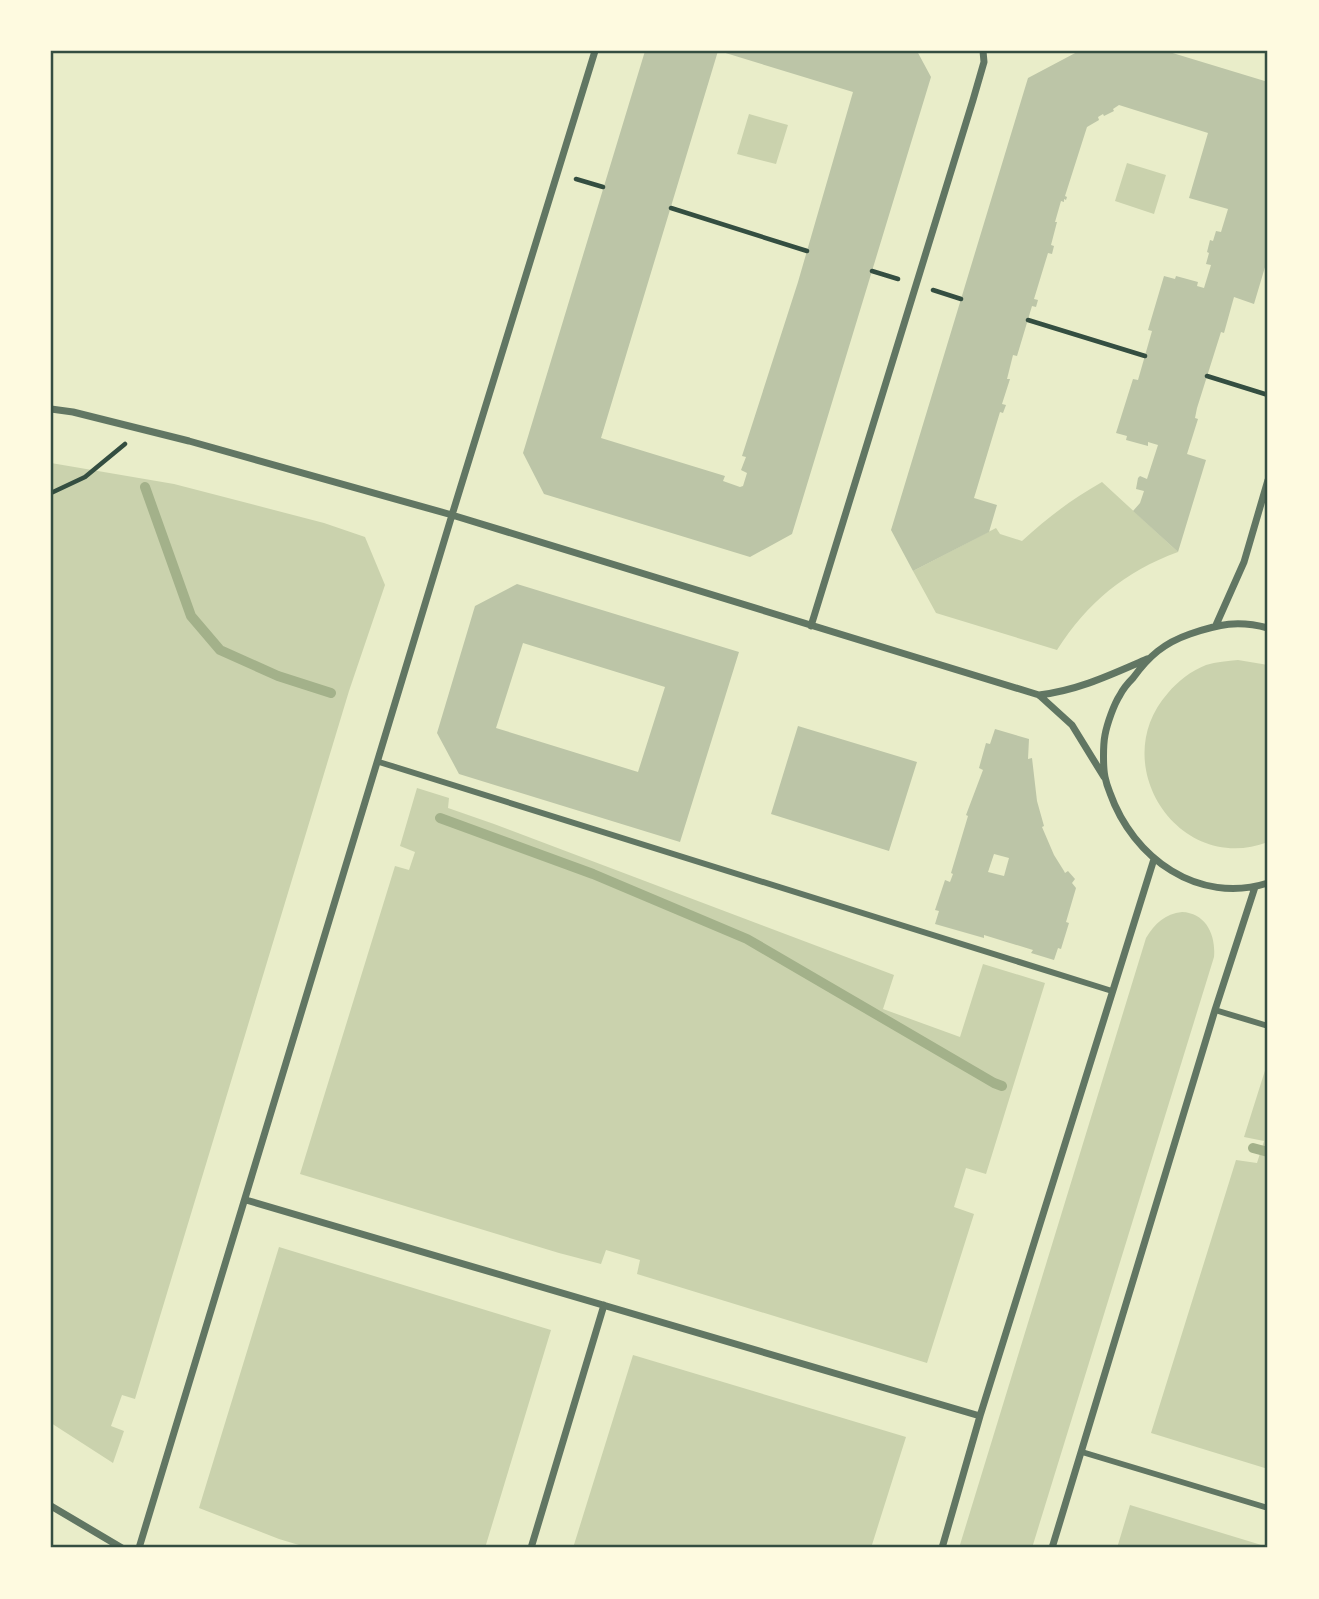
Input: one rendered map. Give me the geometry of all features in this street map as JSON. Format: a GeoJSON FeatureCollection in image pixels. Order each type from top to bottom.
{"type":"FeatureCollection","features":[{"type":"Feature","properties":{"kind":"street"},"geometry":{"type":"LineString","coordinates":[[139,1548],[595,51]]}},
{"type":"Feature","properties":{"kind":"street"},"geometry":{"type":"LineString","coordinates":[[811,626],[974,100],[984,62],[983,51]]}},
{"type":"Feature","properties":{"kind":"street"},"geometry":{"type":"LineString","coordinates":[[51,409],[143,429],[452,515],[1039,695],[1065,692],[1099,680],[1148,658],[1174,639],[1216,625],[1252,623],[1268,628]]}},
{"type":"Feature","properties":{"kind":"street"},"geometry":{"type":"LineString","coordinates":[[1216,625],[1244,562],[1268,480]]}},
{"type":"Feature","properties":{"kind":"street"},"geometry":{"type":"LineString","coordinates":[[1104,776],[1105,735],[1120,695],[1148,658]]}},
{"type":"Feature","properties":{"kind":"street"},"geometry":{"type":"LineString","coordinates":[[1039,695],[1072,725],[1104,776],[1116,810],[1133,837],[1154,859],[1175,873],[1199,883],[1228,888],[1255,887],[1268,883]]}},
{"type":"Feature","properties":{"kind":"street"},"geometry":{"type":"LineString","coordinates":[[379,762],[1112,991]]}},
{"type":"Feature","properties":{"kind":"street"},"geometry":{"type":"LineString","coordinates":[[942,1548],[980,1416],[1154,859]]}},
{"type":"Feature","properties":{"kind":"street"},"geometry":{"type":"LineString","coordinates":[[1052,1548],[1215,1010],[1255,887]]}},
{"type":"Feature","properties":{"kind":"street"},"geometry":{"type":"LineString","coordinates":[[1215,1010],[1268,1026]]}},
{"type":"Feature","properties":{"kind":"street"},"geometry":{"type":"LineString","coordinates":[[246,1200],[980,1416]]}},
{"type":"Feature","properties":{"kind":"street"},"geometry":{"type":"LineString","coordinates":[[531,1548],[604,1305]]}},
{"type":"Feature","properties":{"kind":"street"},"geometry":{"type":"LineString","coordinates":[[1082,1451],[1268,1508]]}},
{"type":"Feature","properties":{"kind":"street"},"geometry":{"type":"LineString","coordinates":[[51,1506],[122,1548]]}},
{"type":"Feature","properties":{"kind":"path"},"geometry":{"type":"LineString","coordinates":[[558,174],[603,187]]}},
{"type":"Feature","properties":{"kind":"path"},"geometry":{"type":"LineString","coordinates":[[671,208],[807,251]]}},
{"type":"Feature","properties":{"kind":"path"},"geometry":{"type":"LineString","coordinates":[[1028,320],[1145,356]]}},
{"type":"Feature","properties":{"kind":"path"},"geometry":{"type":"LineString","coordinates":[[1207,376],[1268,395]]}},
{"type":"Feature","properties":{"kind":"path"},"geometry":{"type":"LineString","coordinates":[[51,493],[85,477],[143,429]]}},
{"type":"Feature","properties":{"kind":"green space"},"geometry":{"type":"Polygon","coordinates":[[[749,114],[788,125],[776,164],[737,154],[749,114]]]}},
{"type":"Feature","properties":{"kind":"green space"},"geometry":{"type":"Polygon","coordinates":[[[1127,163],[1166,175],[1154,214],[1115,201],[1127,163]]]}},
{"type":"Feature","properties":{"kind":"green space"},"geometry":{"type":"Polygon","coordinates":[[[51,463],[174,484],[324,523],[365,537],[385,585],[349,691],[135,1399],[122,1395],[111,1426],[124,1431],[113,1463],[51,1423],[51,463]]]}},
{"type":"Feature","properties":{"kind":"green space"},"geometry":{"type":"Polygon","coordinates":[[[1102,482],[1178,552],[1141,569],[1109,590],[1081,617],[1057,650],[936,613],[913,571],[996,528],[1000,534],[1022,541],[1060,509],[1102,482]]]}},
{"type":"Feature","properties":{"kind":"green space"},"geometry":{"type":"Polygon","coordinates":[[[1238,660],[1268,665],[1268,842],[1236,848],[1206,843],[1181,829],[1161,807],[1148,780],[1145,751],[1151,721],[1176,684],[1206,665],[1238,660]]]}},
{"type":"Feature","properties":{"kind":"green space"},"geometry":{"type":"Polygon","coordinates":[[[417,788],[449,798],[448,808],[894,975],[883,1009],[960,1037],[983,964],[1045,983],[986,1174],[966,1168],[954,1207],[974,1214],[927,1363],[637,1274],[640,1260],[606,1250],[601,1264],[300,1174],[395,866],[409,870],[415,852],[400,846],[417,788]]]}},
{"type":"Feature","properties":{"kind":"green space"},"geometry":{"type":"Polygon","coordinates":[[[1182,912],[1197,916],[1208,927],[1213,941],[1214,957],[1032,1548],[959,1548],[1146,938],[1161,920],[1182,912]]]}},
{"type":"Feature","properties":{"kind":"green space"},"geometry":{"type":"Polygon","coordinates":[[[1268,1061],[1268,1469],[1151,1433],[1236,1160],[1257,1163],[1264,1141],[1244,1137],[1268,1061]]]}},
{"type":"Feature","properties":{"kind":"green space"},"geometry":{"type":"Polygon","coordinates":[[[279,1247],[551,1330],[485,1548],[309,1548],[199,1508],[279,1247]]]}},
{"type":"Feature","properties":{"kind":"green space"},"geometry":{"type":"Polygon","coordinates":[[[633,1355],[906,1437],[871,1548],[573,1548],[633,1355]]]}},
{"type":"Feature","properties":{"kind":"green space"},"geometry":{"type":"Polygon","coordinates":[[[1130,1505],[1268,1547],[1268,1548],[1117,1548],[1130,1505]]]}},
{"type":"Feature","properties":{"kind":"building"},"geometry":{"type":"Polygon","coordinates":[[[645,51],[718,51],[601,438],[725,476],[723,481],[740,487],[743,486],[747,473],[741,470],[746,457],[742,456],[798,282],[853,92],[719,51],[917,51],[931,77],[792,534],[750,557],[544,494],[523,453],[645,51]]]}},
{"type":"Feature","properties":{"kind":"building"},"geometry":{"type":"Polygon","coordinates":[[[1079,51],[1166,51],[1268,82],[1268,257],[1254,304],[1234,297],[1197,408],[1195,418],[1198,419],[1187,454],[1206,460],[1178,552],[1133,511],[1140,503],[1144,491],[1136,489],[1138,478],[1140,476],[1147,479],[1158,445],[1148,442],[1148,446],[1126,440],[1127,436],[1116,433],[1133,379],[1138,380],[1152,331],[1148,330],[1164,276],[1198,282],[1197,286],[1204,288],[1211,265],[1206,264],[1210,240],[1213,241],[1216,231],[1221,232],[1228,209],[1189,198],[1208,133],[1119,105],[1114,111],[1104,116],[1103,114],[1098,117],[1099,120],[1087,127],[1066,200],[1061,201],[1055,222],[1051,245],[1054,246],[1052,254],[1048,253],[1034,299],[1038,300],[1036,307],[1032,306],[1017,356],[1013,355],[1007,379],[1010,379],[1002,404],[1006,405],[1003,413],[1000,412],[974,498],[997,505],[989,532],[913,571],[891,530],[1028,78],[1079,51]]]}},
{"type":"Feature","properties":{"kind":"building"},"geometry":{"type":"Polygon","coordinates":[[[517,584],[739,652],[680,842],[459,774],[437,733],[475,606],[517,584]],[[523,643],[496,728],[638,772],[665,687],[523,643]]]}},
{"type":"Feature","properties":{"kind":"building"},"geometry":{"type":"Polygon","coordinates":[[[798,726],[917,762],[889,851],[771,814],[798,726]]]}},
{"type":"Feature","properties":{"kind":"building"},"geometry":{"type":"Polygon","coordinates":[[[995,729],[1029,739],[1028,759],[1032,758],[1037,801],[1044,826],[1042,827],[1065,873],[1068,871],[1075,879],[1072,883],[1076,888],[1066,922],[1069,923],[1061,949],[1058,948],[1054,960],[1031,953],[1033,950],[984,935],[984,938],[935,924],[939,911],[935,910],[945,880],[950,882],[953,874],[951,873],[968,816],[966,815],[983,770],[979,768],[986,743],[990,744],[995,729]],[[994,854],[988,872],[1004,876],[1009,858],[994,854]]]}},
{"type":"Feature","properties":{"kind":"waterway"},"geometry":{"type":"LineString","coordinates":[[145,487],[191,616],[220,650],[278,676],[331,693]]}},
{"type":"Feature","properties":{"kind":"waterway"},"geometry":{"type":"LineString","coordinates":[[440,818],[593,874],[747,939],[1002,1086]]}},
{"type":"Feature","properties":{"kind":"waterway"},"geometry":{"type":"LineString","coordinates":[[1253,1148],[1268,1152]]}}]}
